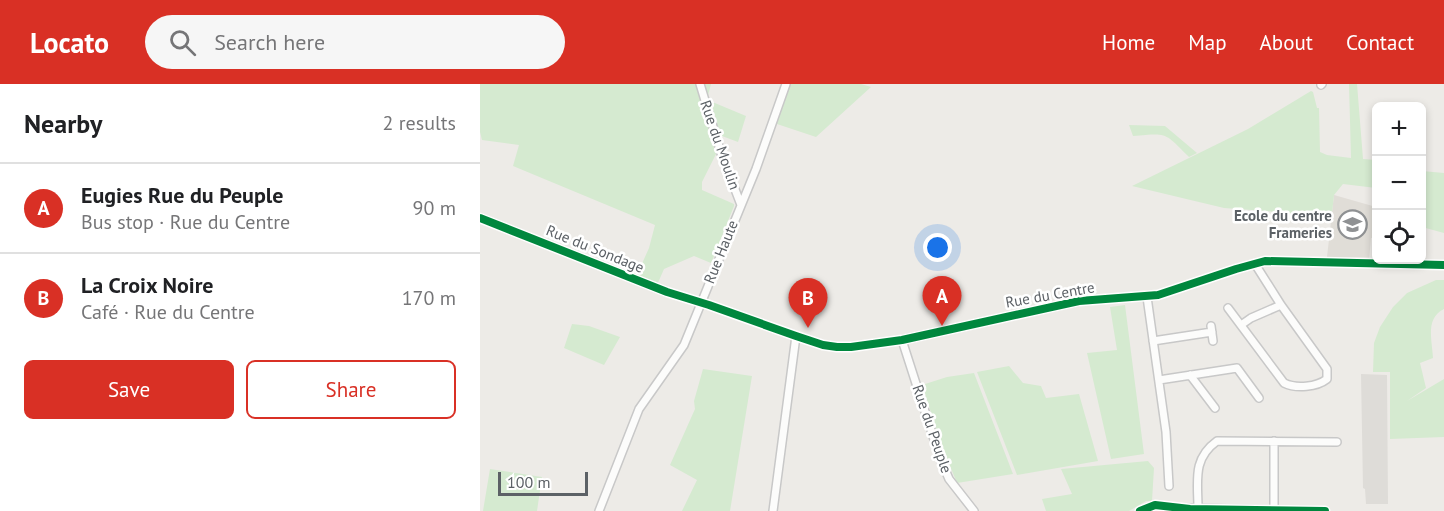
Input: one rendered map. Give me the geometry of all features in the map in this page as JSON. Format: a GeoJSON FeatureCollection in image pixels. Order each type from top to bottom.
{"type":"FeatureCollection","features":[{"type":"Feature","properties":{"kind":"street","name":"Rue du Moulin"},"geometry":{"type":"LineString","coordinates":[[700,84],[721,153],[741,205]]}},
{"type":"Feature","properties":{"kind":"street","name":"Rue Haute"},"geometry":{"type":"LineString","coordinates":[[599,511],[639,409],[684,345],[741,205],[786,84]]}},
{"type":"Feature","properties":{"kind":"street","name":"Rue du Sondage"},"geometry":{"type":"LineString","coordinates":[[480,218],[667,292],[701,303]]}},
{"type":"Feature","properties":{"kind":"street","name":"Rue du Centre"},"geometry":{"type":"LineString","coordinates":[[701,303],[823,345],[844,347],[902,340],[1067,303],[1147,297],[1255,264],[1276,260],[1444,265]]}},
{"type":"Feature","properties":{"kind":"street"},"geometry":{"type":"LineString","coordinates":[[1228,308],[1284,383],[1290,386],[1320,384],[1327,379],[1327,369],[1255,264]]}},
{"type":"Feature","properties":{"kind":"street"},"geometry":{"type":"LineString","coordinates":[[1147,297],[1168,451],[1169,486]]}},
{"type":"Feature","properties":{"kind":"street"},"geometry":{"type":"LineString","coordinates":[[1241,325],[1281,304]]}},
{"type":"Feature","properties":{"kind":"street"},"geometry":{"type":"LineString","coordinates":[[1153,341],[1211,329],[1213,341]]}},
{"type":"Feature","properties":{"kind":"street"},"geometry":{"type":"LineString","coordinates":[[773,511],[796,336]]}},
{"type":"Feature","properties":{"kind":"street","name":"Rue du Peuple"},"geometry":{"type":"LineString","coordinates":[[902,340],[949,480],[974,511]]}},
{"type":"Feature","properties":{"kind":"street"},"geometry":{"type":"LineString","coordinates":[[1159,380],[1237,368],[1259,398]]}},
{"type":"Feature","properties":{"kind":"street"},"geometry":{"type":"LineString","coordinates":[[1190,375],[1215,408]]}},
{"type":"Feature","properties":{"kind":"street"},"geometry":{"type":"LineString","coordinates":[[1198,509],[1198,469],[1201,457],[1217,441],[1337,442]]}},
{"type":"Feature","properties":{"kind":"street"},"geometry":{"type":"LineString","coordinates":[[1274,441],[1274,510]]}},
{"type":"Feature","properties":{"kind":"street"},"geometry":{"type":"LineString","coordinates":[[1182,508],[1325,511]]}},
{"type":"Feature","properties":{"kind":"shaded area","name":"Ecole du centre Frameries"},"geometry":{"type":"Polygon","coordinates":[[[1334,195],[1372,206],[1369,260],[1327,257],[1334,195]]]}},
{"type":"Feature","properties":{"kind":"shaded area"},"geometry":{"type":"Polygon","coordinates":[[[1361,374],[1387,375],[1388,504],[1366,504],[1363,488],[1361,374]]]}},
{"type":"Feature","properties":{"kind":"green space"},"geometry":{"type":"Polygon","coordinates":[[[480,84],[711,84],[705,107],[708,110],[710,101],[746,116],[738,142],[714,133],[718,150],[702,182],[702,190],[734,204],[711,263],[694,256],[664,269],[657,285],[636,277],[649,248],[655,225],[513,166],[519,145],[482,140],[480,84]]]}},
{"type":"Feature","properties":{"kind":"green space"},"geometry":{"type":"Polygon","coordinates":[[[788,84],[861,84],[871,87],[816,137],[774,123],[788,84]]]}},
{"type":"Feature","properties":{"kind":"green space"},"geometry":{"type":"Polygon","coordinates":[[[1349,84],[1357,84],[1363,159],[1372,160],[1372,188],[1343,184],[1334,195],[1332,213],[1291,213],[1224,208],[1132,186],[1248,129],[1311,91],[1317,108],[1319,108],[1320,152],[1351,158],[1349,84]]]}},
{"type":"Feature","properties":{"kind":"green space"},"geometry":{"type":"Polygon","coordinates":[[[1129,125],[1165,126],[1197,153],[1189,157],[1165,136],[1153,134],[1133,136],[1129,125]]]}},
{"type":"Feature","properties":{"kind":"green space"},"geometry":{"type":"Polygon","coordinates":[[[1426,171],[1444,173],[1444,233],[1426,228],[1426,171]]]}},
{"type":"Feature","properties":{"kind":"green space"},"geometry":{"type":"Polygon","coordinates":[[[1436,280],[1444,280],[1444,309],[1434,318],[1432,324],[1433,358],[1420,363],[1426,388],[1407,401],[1444,379],[1444,437],[1390,439],[1390,372],[1373,372],[1374,343],[1380,327],[1393,307],[1407,293],[1436,280]]]}},
{"type":"Feature","properties":{"kind":"green space"},"geometry":{"type":"Polygon","coordinates":[[[1125,305],[1144,454],[1111,459],[1087,353],[1117,350],[1110,307],[1125,305]]]}},
{"type":"Feature","properties":{"kind":"green space"},"geometry":{"type":"Polygon","coordinates":[[[572,324],[589,326],[620,337],[604,365],[564,348],[572,324]]]}},
{"type":"Feature","properties":{"kind":"green space"},"geometry":{"type":"Polygon","coordinates":[[[1009,366],[1023,383],[1041,386],[1046,398],[1079,394],[1098,461],[1017,475],[977,372],[1009,366]]]}},
{"type":"Feature","properties":{"kind":"green space"},"geometry":{"type":"Polygon","coordinates":[[[703,369],[752,376],[730,511],[682,511],[697,480],[670,465],[695,409],[694,401],[703,369]]]}},
{"type":"Feature","properties":{"kind":"green space"},"geometry":{"type":"Polygon","coordinates":[[[974,373],[1013,474],[957,483],[922,385],[947,377],[974,373]]]}},
{"type":"Feature","properties":{"kind":"green space"},"geometry":{"type":"Polygon","coordinates":[[[1148,461],[1154,468],[1152,501],[1146,501],[1129,511],[1046,511],[1042,499],[1072,494],[1061,469],[1148,461]]]}},
{"type":"Feature","properties":{"kind":"green space"},"geometry":{"type":"Polygon","coordinates":[[[490,469],[542,477],[537,511],[483,511],[490,469]]]}},
{"type":"Feature","properties":{"kind":"cycle path"},"geometry":{"type":"LineString","coordinates":[[480,218],[667,292],[823,345],[837,347],[902,340],[1079,301],[1158,295],[1265,261],[1444,265]]}},
{"type":"Feature","properties":{"kind":"cycle path"},"geometry":{"type":"LineString","coordinates":[[1140,511],[1155,505],[1190,509],[1325,511]]}},
{"type":"Feature","properties":{"kind":"place","name":"Ecole du centre Frameries"},"geometry":{"type":"Point","coordinates":[1353,225]}},
{"type":"Feature","properties":{"kind":"place","name":"Eugies Rue du Peuple"},"geometry":{"type":"Point","coordinates":[942,326]}},
{"type":"Feature","properties":{"kind":"place","name":"La Croix Noire"},"geometry":{"type":"Point","coordinates":[808,328]}}]}
